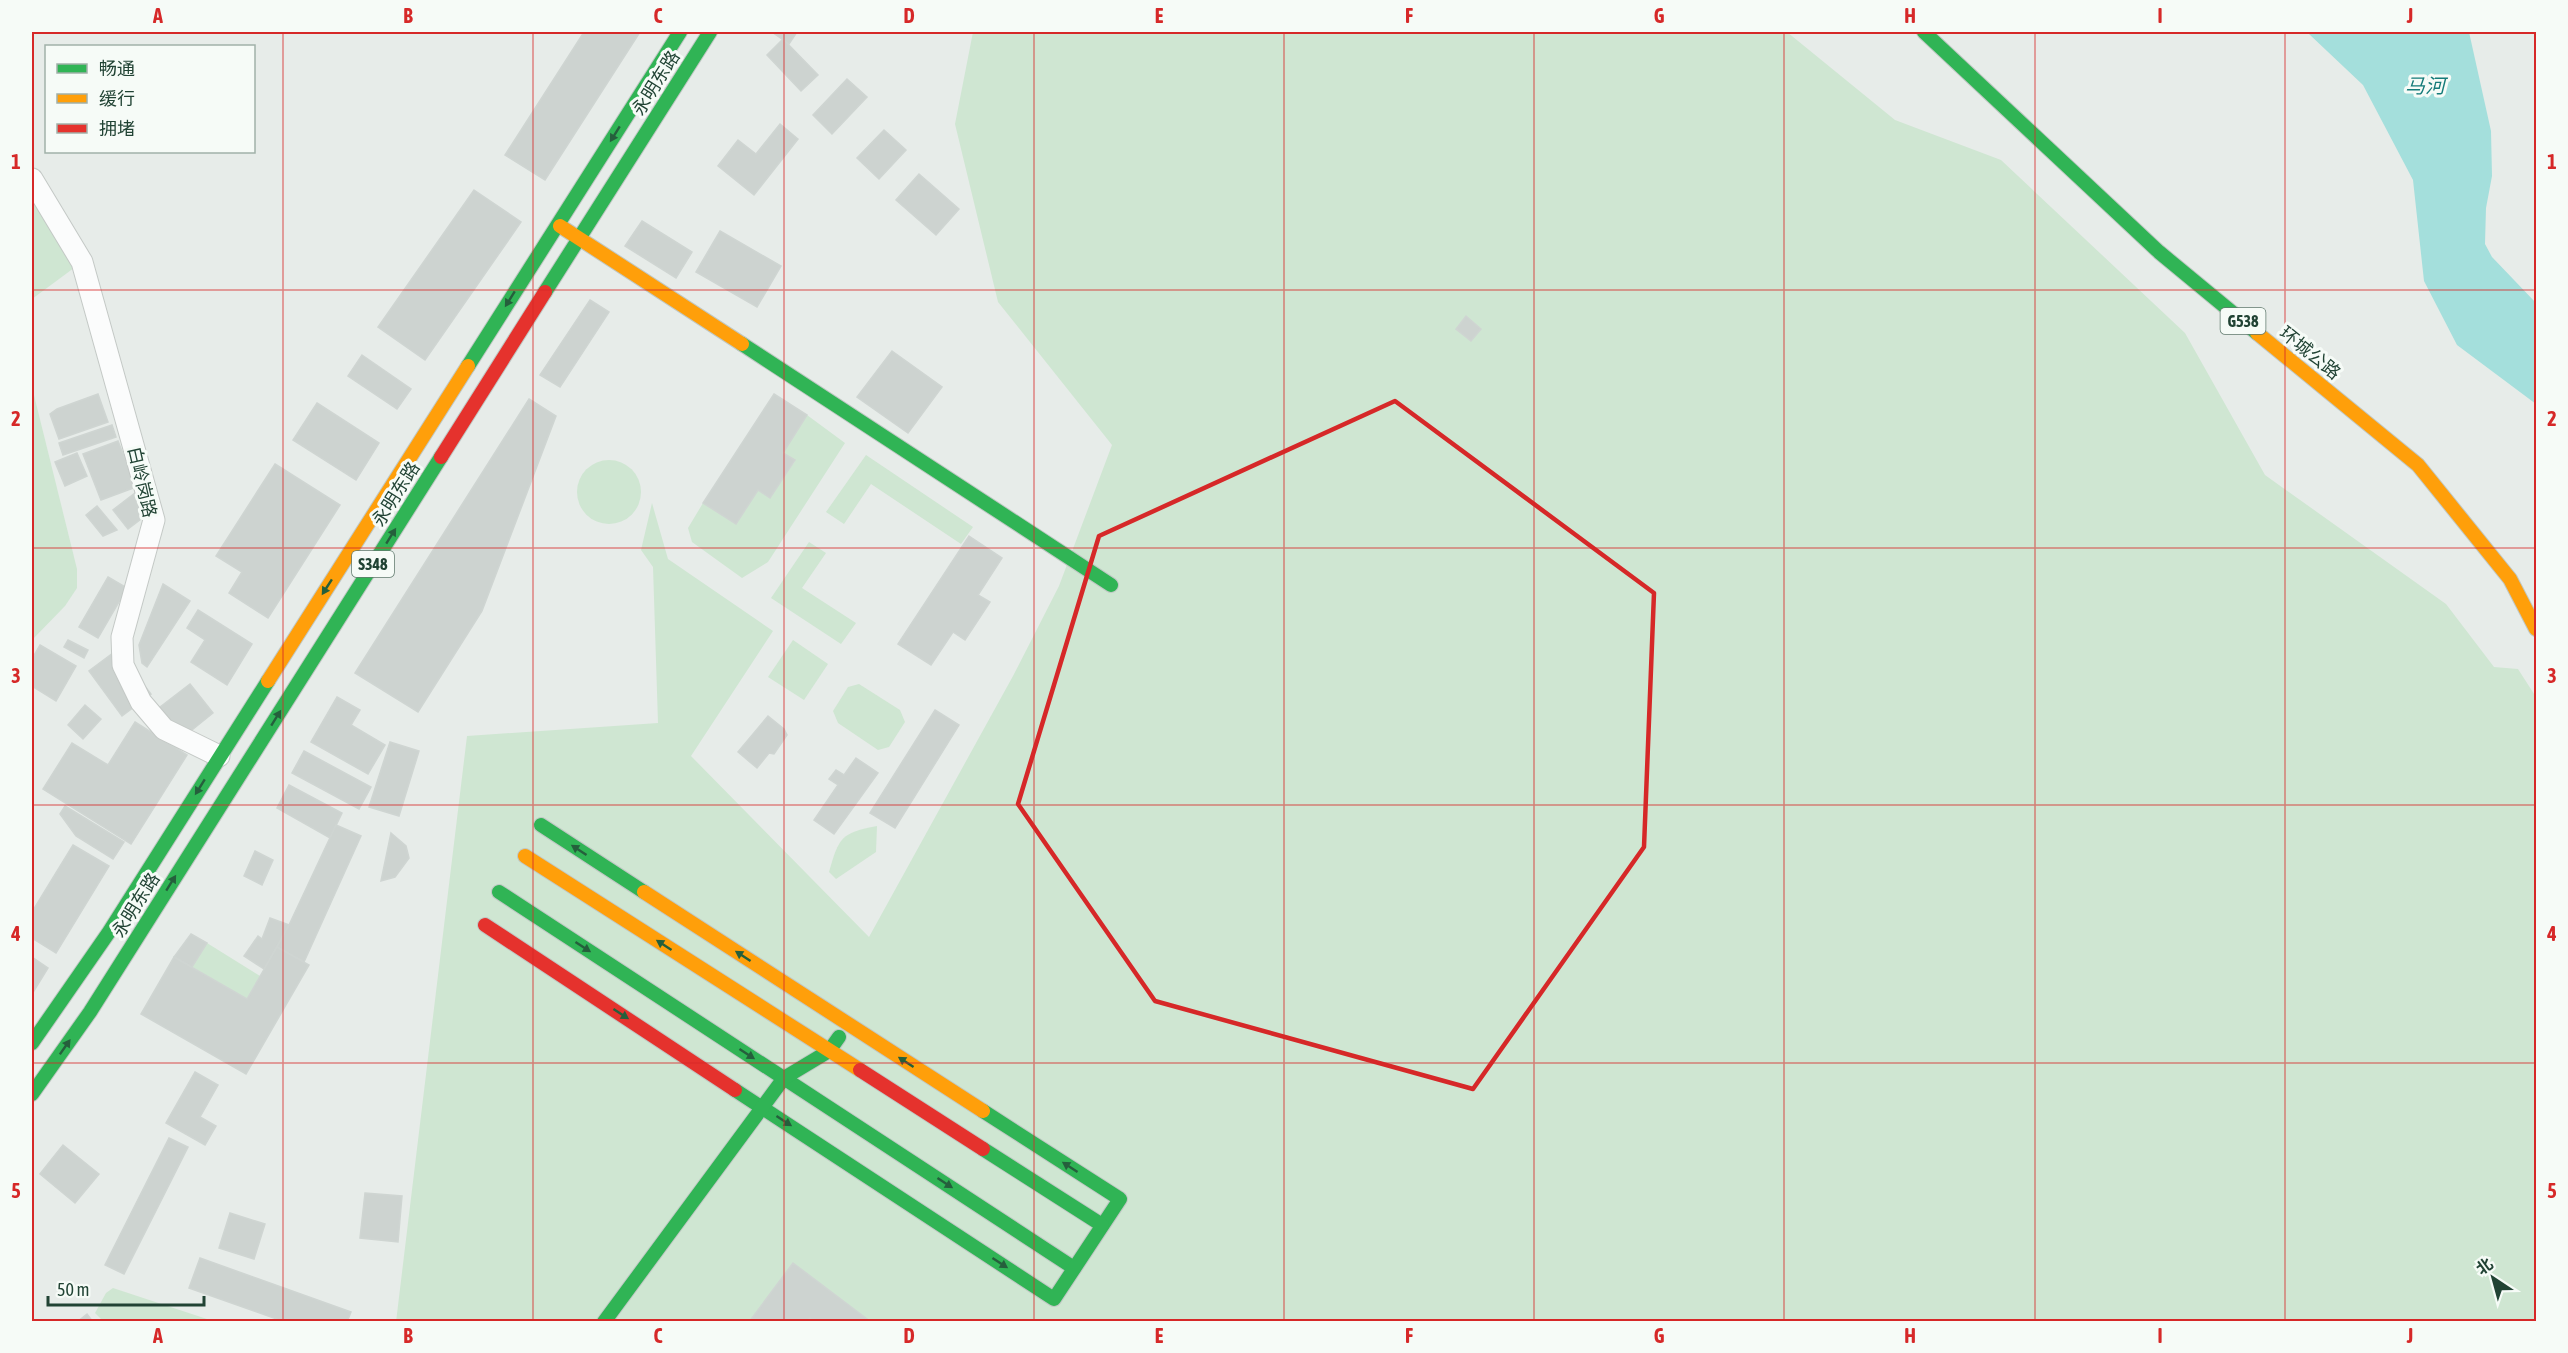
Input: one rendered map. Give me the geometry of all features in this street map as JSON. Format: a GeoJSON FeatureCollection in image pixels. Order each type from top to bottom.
{"type":"FeatureCollection","features":[{"type":"Feature","properties":{"kind":"main road","name":"永明东路"},"geometry":{"type":"LineString","coordinates":[[32,1043],[109,932],[680,32]]}},
{"type":"Feature","properties":{"kind":"main road","name":"永明东路"},"geometry":{"type":"LineString","coordinates":[[32,1094],[96,1002],[710,32]]}},
{"type":"Feature","properties":{"kind":"main road","name":"环城公路"},"geometry":{"type":"LineString","coordinates":[[1924,32],[2159,252],[2418,465],[2510,579],[2536,629]]}},
{"type":"Feature","properties":{"kind":"main road"},"geometry":{"type":"LineString","coordinates":[[557,225],[1111,585]]}},
{"type":"Feature","properties":{"kind":"main road"},"geometry":{"type":"LineString","coordinates":[[485,925],[1054,1299],[1120,1199],[541,825]]}},
{"type":"Feature","properties":{"kind":"main road"},"geometry":{"type":"LineString","coordinates":[[525,856],[1102,1225]]}},
{"type":"Feature","properties":{"kind":"main road"},"geometry":{"type":"LineString","coordinates":[[499,892],[1074,1268]]}},
{"type":"Feature","properties":{"kind":"main road"},"geometry":{"type":"LineString","coordinates":[[559,973],[560,932]]}},
{"type":"Feature","properties":{"kind":"main road"},"geometry":{"type":"LineString","coordinates":[[604,1322],[784,1078],[829,1051],[848,1024]]}},
{"type":"Feature","properties":{"kind":"main road"},"geometry":{"type":"LineString","coordinates":[[1011,1129],[1052,1184],[1080,1211]]}},
{"type":"Feature","properties":{"kind":"main road"},"geometry":{"type":"LineString","coordinates":[[898,1153],[931,1190]]}},
{"type":"Feature","properties":{"kind":"main road"},"geometry":{"type":"LineString","coordinates":[[949,1213],[981,1251]]}},
{"type":"Feature","properties":{"kind":"street","name":"白岭岗路"},"geometry":{"type":"LineString","coordinates":[[32,179],[82,262],[154,520],[122,637],[123,665],[141,702],[164,729],[219,756]]}},
{"type":"Feature","properties":{"kind":"highlighted area"},"geometry":{"type":"Polygon","coordinates":[[[1395,401],[1654,593],[1644,847],[1473,1089],[1155,1001],[1018,804],[1099,536],[1395,401]]]}},
{"type":"Feature","properties":{"kind":"green space"},"geometry":{"type":"Polygon","coordinates":[[[973,32],[1787,32],[1895,120],[2001,160],[2185,333],[2265,475],[2446,604],[2494,667],[2518,669],[2536,697],[2536,1321],[396,1322],[467,736],[658,723],[653,567],[641,550],[652,503],[668,559],[773,631],[691,756],[869,937],[1013,676],[1059,586],[1112,445],[998,302],[955,124],[973,32]]]}},
{"type":"Feature","properties":{"kind":"green space"},"geometry":{"type":"Polygon","coordinates":[[[32,179],[82,262],[32,299],[32,179]]]}},
{"type":"Feature","properties":{"kind":"green space"},"geometry":{"type":"Polygon","coordinates":[[[32,387],[77,569],[77,588],[65,606],[32,640],[32,387]]]}},
{"type":"Feature","properties":{"kind":"green space"},"geometry":{"type":"Polygon","coordinates":[[[807,415],[845,443],[768,562],[742,578],[692,542],[688,528],[703,503],[736,523],[758,490],[770,498],[795,461],[783,453],[807,415]]]}},
{"type":"Feature","properties":{"kind":"green space"},"geometry":{"type":"Polygon","coordinates":[[[866,455],[973,527],[961,544],[871,484],[844,524],[826,512],[866,455]]]}},
{"type":"Feature","properties":{"kind":"green space"},"geometry":{"type":"Polygon","coordinates":[[[609,460],[621,462],[632,469],[639,480],[641,492],[639,504],[632,515],[621,522],[609,524],[597,522],[586,515],[579,504],[577,492],[579,480],[586,469],[597,462],[609,460]]]}},
{"type":"Feature","properties":{"kind":"green space"},"geometry":{"type":"Polygon","coordinates":[[[809,542],[826,553],[802,588],[856,623],[841,644],[771,598],[809,542]]]}},
{"type":"Feature","properties":{"kind":"green space"},"geometry":{"type":"Polygon","coordinates":[[[793,640],[828,664],[804,700],[768,677],[793,640]]]}},
{"type":"Feature","properties":{"kind":"green space"},"geometry":{"type":"Polygon","coordinates":[[[859,684],[900,710],[905,722],[889,747],[878,750],[838,723],[833,711],[848,687],[859,684]]]}},
{"type":"Feature","properties":{"kind":"green space"},"geometry":{"type":"Polygon","coordinates":[[[877,826],[876,852],[836,879],[829,872],[843,838],[856,831],[877,826]]]}},
{"type":"Feature","properties":{"kind":"green space"},"geometry":{"type":"Polygon","coordinates":[[[207,943],[260,976],[247,999],[192,967],[207,943]]]}},
{"type":"Feature","properties":{"kind":"green space"},"geometry":{"type":"Polygon","coordinates":[[[113,1288],[213,1321],[103,1321],[95,1313],[106,1293],[113,1288]]]}},
{"type":"Feature","properties":{"kind":"water","name":"马河"},"geometry":{"type":"Polygon","coordinates":[[[2298,32],[2469,32],[2491,131],[2492,176],[2486,208],[2485,244],[2492,257],[2536,303],[2536,404],[2457,345],[2424,281],[2413,180],[2363,85],[2309,34],[2298,32]]]}},
{"type":"Feature","properties":{"kind":"building"},"geometry":{"type":"Polygon","coordinates":[[[584,32],[640,32],[545,180],[505,155],[584,32]]]}},
{"type":"Feature","properties":{"kind":"building"},"geometry":{"type":"Polygon","coordinates":[[[772,32],[797,32],[789,44],[772,32]]]}},
{"type":"Feature","properties":{"kind":"building"},"geometry":{"type":"Polygon","coordinates":[[[783,39],[818,75],[801,91],[767,55],[783,39]]]}},
{"type":"Feature","properties":{"kind":"building"},"geometry":{"type":"Polygon","coordinates":[[[847,79],[867,97],[832,134],[813,115],[847,79]]]}},
{"type":"Feature","properties":{"kind":"building"},"geometry":{"type":"Polygon","coordinates":[[[780,124],[798,139],[754,195],[718,166],[738,140],[756,154],[780,124]]]}},
{"type":"Feature","properties":{"kind":"building"},"geometry":{"type":"Polygon","coordinates":[[[884,130],[906,150],[879,179],[857,158],[884,130]]]}},
{"type":"Feature","properties":{"kind":"building"},"geometry":{"type":"Polygon","coordinates":[[[919,174],[959,209],[936,235],[896,200],[919,174]]]}},
{"type":"Feature","properties":{"kind":"building"},"geometry":{"type":"Polygon","coordinates":[[[474,190],[521,222],[425,360],[378,327],[474,190]]]}},
{"type":"Feature","properties":{"kind":"building"},"geometry":{"type":"Polygon","coordinates":[[[642,221],[692,252],[676,278],[625,246],[642,221]]]}},
{"type":"Feature","properties":{"kind":"building"},"geometry":{"type":"Polygon","coordinates":[[[720,231],[781,266],[757,307],[696,272],[720,231]]]}},
{"type":"Feature","properties":{"kind":"building"},"geometry":{"type":"Polygon","coordinates":[[[590,300],[609,312],[560,387],[540,375],[590,300]]]}},
{"type":"Feature","properties":{"kind":"building"},"geometry":{"type":"Polygon","coordinates":[[[1466,316],[1481,329],[1471,341],[1456,329],[1466,316]]]}},
{"type":"Feature","properties":{"kind":"building"},"geometry":{"type":"Polygon","coordinates":[[[892,351],[942,387],[908,433],[857,397],[892,351]]]}},
{"type":"Feature","properties":{"kind":"building"},"geometry":{"type":"Polygon","coordinates":[[[362,355],[411,389],[397,409],[348,376],[362,355]]]}},
{"type":"Feature","properties":{"kind":"building"},"geometry":{"type":"Polygon","coordinates":[[[98,394],[108,422],[59,439],[50,414],[57,409],[98,394]]]}},
{"type":"Feature","properties":{"kind":"building"},"geometry":{"type":"Polygon","coordinates":[[[774,394],[807,415],[783,453],[795,460],[770,498],[758,490],[736,524],[703,503],[774,394]]]}},
{"type":"Feature","properties":{"kind":"building"},"geometry":{"type":"Polygon","coordinates":[[[529,399],[556,416],[482,611],[418,712],[355,673],[529,399]]]}},
{"type":"Feature","properties":{"kind":"building"},"geometry":{"type":"Polygon","coordinates":[[[317,403],[379,443],[356,480],[293,440],[317,403]]]}},
{"type":"Feature","properties":{"kind":"building"},"geometry":{"type":"Polygon","coordinates":[[[112,425],[116,437],[63,455],[59,443],[112,425]]]}},
{"type":"Feature","properties":{"kind":"building"},"geometry":{"type":"Polygon","coordinates":[[[118,441],[136,487],[101,500],[83,454],[118,441]]]}},
{"type":"Feature","properties":{"kind":"building"},"geometry":{"type":"Polygon","coordinates":[[[77,453],[87,476],[65,486],[55,462],[77,453]]]}},
{"type":"Feature","properties":{"kind":"building"},"geometry":{"type":"Polygon","coordinates":[[[275,464],[340,505],[268,618],[229,593],[242,572],[216,556],[275,464]]]}},
{"type":"Feature","properties":{"kind":"building"},"geometry":{"type":"Polygon","coordinates":[[[135,493],[150,512],[128,529],[113,510],[135,493]]]}},
{"type":"Feature","properties":{"kind":"building"},"geometry":{"type":"Polygon","coordinates":[[[97,506],[117,530],[103,536],[86,515],[97,506]]]}},
{"type":"Feature","properties":{"kind":"building"},"geometry":{"type":"Polygon","coordinates":[[[969,536],[1002,558],[978,595],[990,602],[965,640],[953,632],[931,665],[898,644],[969,536]]]}},
{"type":"Feature","properties":{"kind":"building"},"geometry":{"type":"Polygon","coordinates":[[[108,577],[127,588],[98,638],[79,627],[108,577]]]}},
{"type":"Feature","properties":{"kind":"building"},"geometry":{"type":"Polygon","coordinates":[[[163,584],[190,601],[147,667],[142,663],[139,645],[163,584]]]}},
{"type":"Feature","properties":{"kind":"building"},"geometry":{"type":"Polygon","coordinates":[[[198,610],[252,644],[227,685],[191,662],[205,640],[187,628],[198,610]]]}},
{"type":"Feature","properties":{"kind":"building"},"geometry":{"type":"Polygon","coordinates":[[[68,640],[88,650],[84,658],[64,647],[68,640]]]}},
{"type":"Feature","properties":{"kind":"building"},"geometry":{"type":"Polygon","coordinates":[[[40,645],[76,666],[56,701],[32,686],[32,659],[40,645]]]}},
{"type":"Feature","properties":{"kind":"building"},"geometry":{"type":"Polygon","coordinates":[[[117,650],[151,694],[122,716],[89,671],[117,650]]]}},
{"type":"Feature","properties":{"kind":"building"},"geometry":{"type":"Polygon","coordinates":[[[190,684],[213,713],[182,738],[159,708],[190,684]]]}},
{"type":"Feature","properties":{"kind":"building"},"geometry":{"type":"Polygon","coordinates":[[[337,697],[360,710],[351,725],[385,745],[368,774],[311,742],[337,697]]]}},
{"type":"Feature","properties":{"kind":"building"},"geometry":{"type":"Polygon","coordinates":[[[85,705],[101,719],[83,739],[68,725],[85,705]]]}},
{"type":"Feature","properties":{"kind":"building"},"geometry":{"type":"Polygon","coordinates":[[[935,710],[959,725],[895,828],[870,813],[935,710]]]}},
{"type":"Feature","properties":{"kind":"building"},"geometry":{"type":"Polygon","coordinates":[[[768,716],[784,729],[787,735],[774,754],[769,753],[757,768],[738,752],[768,716]]]}},
{"type":"Feature","properties":{"kind":"building"},"geometry":{"type":"Polygon","coordinates":[[[135,722],[187,755],[131,844],[43,789],[72,743],[108,765],[135,722]]]}},
{"type":"Feature","properties":{"kind":"building"},"geometry":{"type":"Polygon","coordinates":[[[390,742],[419,751],[399,816],[369,807],[390,742]]]}},
{"type":"Feature","properties":{"kind":"building"},"geometry":{"type":"Polygon","coordinates":[[[304,751],[371,787],[359,809],[292,773],[304,751]]]}},
{"type":"Feature","properties":{"kind":"building"},"geometry":{"type":"Polygon","coordinates":[[[856,758],[878,773],[834,834],[814,820],[838,785],[829,779],[836,770],[844,775],[856,758]]]}},
{"type":"Feature","properties":{"kind":"building"},"geometry":{"type":"Polygon","coordinates":[[[289,785],[342,813],[330,838],[277,808],[289,785]]]}},
{"type":"Feature","properties":{"kind":"building"},"geometry":{"type":"Polygon","coordinates":[[[65,806],[124,842],[113,859],[76,836],[60,814],[65,806]]]}},
{"type":"Feature","properties":{"kind":"building"},"geometry":{"type":"Polygon","coordinates":[[[336,825],[361,836],[304,962],[277,947],[336,825]]]}},
{"type":"Feature","properties":{"kind":"building"},"geometry":{"type":"Polygon","coordinates":[[[391,833],[406,846],[409,858],[395,877],[381,881],[391,833]]]}},
{"type":"Feature","properties":{"kind":"building"},"geometry":{"type":"Polygon","coordinates":[[[73,845],[109,866],[56,953],[32,938],[32,912],[73,845]]]}},
{"type":"Feature","properties":{"kind":"building"},"geometry":{"type":"Polygon","coordinates":[[[255,851],[273,860],[262,885],[244,876],[255,851]]]}},
{"type":"Feature","properties":{"kind":"building"},"geometry":{"type":"Polygon","coordinates":[[[270,918],[289,925],[264,969],[244,956],[258,936],[262,939],[270,918]]]}},
{"type":"Feature","properties":{"kind":"building"},"geometry":{"type":"Polygon","coordinates":[[[191,934],[207,943],[192,967],[174,957],[191,934]]]}},
{"type":"Feature","properties":{"kind":"building"},"geometry":{"type":"Polygon","coordinates":[[[277,947],[309,965],[246,1074],[141,1014],[174,957],[247,999],[277,947]]]}},
{"type":"Feature","properties":{"kind":"building"},"geometry":{"type":"Polygon","coordinates":[[[32,957],[48,968],[32,994],[32,957]]]}},
{"type":"Feature","properties":{"kind":"building"},"geometry":{"type":"Polygon","coordinates":[[[195,1072],[218,1085],[200,1117],[216,1126],[205,1145],[166,1123],[195,1072]]]}},
{"type":"Feature","properties":{"kind":"building"},"geometry":{"type":"Polygon","coordinates":[[[169,1138],[188,1147],[124,1274],[105,1265],[169,1138]]]}},
{"type":"Feature","properties":{"kind":"building"},"geometry":{"type":"Polygon","coordinates":[[[63,1145],[99,1174],[75,1203],[40,1174],[63,1145]]]}},
{"type":"Feature","properties":{"kind":"building"},"geometry":{"type":"Polygon","coordinates":[[[365,1193],[402,1196],[398,1242],[360,1238],[365,1193]]]}},
{"type":"Feature","properties":{"kind":"building"},"geometry":{"type":"Polygon","coordinates":[[[230,1213],[265,1224],[254,1259],[219,1248],[230,1213]]]}},
{"type":"Feature","properties":{"kind":"building"},"geometry":{"type":"Polygon","coordinates":[[[200,1258],[351,1312],[347,1322],[285,1322],[189,1288],[200,1258]]]}},
{"type":"Feature","properties":{"kind":"building"},"geometry":{"type":"Polygon","coordinates":[[[793,1263],[871,1322],[813,1322],[810,1318],[807,1322],[749,1322],[793,1263]]]}},
{"type":"Feature","properties":{"kind":"building"},"geometry":{"type":"Polygon","coordinates":[[[87,1314],[93,1322],[77,1322],[87,1314]]]}},
{"type":"Feature","properties":{"kind":"traffic: fast"},"geometry":{"type":"LineString","coordinates":[[468,366],[680,32]]}},
{"type":"Feature","properties":{"kind":"traffic: fast"},"geometry":{"type":"LineString","coordinates":[[545,292],[710,32]]}},
{"type":"Feature","properties":{"kind":"traffic: fast"},"geometry":{"type":"LineString","coordinates":[[1924,32],[2159,252],[2257,333]]}},
{"type":"Feature","properties":{"kind":"traffic: fast"},"geometry":{"type":"LineString","coordinates":[[742,344],[1111,585]]}},
{"type":"Feature","properties":{"kind":"traffic: fast"},"geometry":{"type":"LineString","coordinates":[[32,1094],[90,1012],[441,457]]}},
{"type":"Feature","properties":{"kind":"traffic: fast"},"geometry":{"type":"LineString","coordinates":[[32,1043],[109,932],[268,681]]}},
{"type":"Feature","properties":{"kind":"traffic: fast"},"geometry":{"type":"LineString","coordinates":[[541,825],[644,892]]}},
{"type":"Feature","properties":{"kind":"traffic: fast"},"geometry":{"type":"LineString","coordinates":[[499,892],[1074,1268]]}},
{"type":"Feature","properties":{"kind":"traffic: fast"},"geometry":{"type":"LineString","coordinates":[[604,1322],[784,1078],[829,1051],[839,1037]]}},
{"type":"Feature","properties":{"kind":"traffic: fast"},"geometry":{"type":"LineString","coordinates":[[735,1090],[1054,1299],[1120,1199],[983,1111]]}},
{"type":"Feature","properties":{"kind":"traffic: fast"},"geometry":{"type":"LineString","coordinates":[[983,1149],[1102,1225]]}},
{"type":"Feature","properties":{"kind":"traffic: slow"},"geometry":{"type":"LineString","coordinates":[[560,226],[742,344]]}},
{"type":"Feature","properties":{"kind":"traffic: slow"},"geometry":{"type":"LineString","coordinates":[[2257,333],[2418,465],[2510,579],[2536,629]]}},
{"type":"Feature","properties":{"kind":"traffic: slow"},"geometry":{"type":"LineString","coordinates":[[268,681],[468,366]]}},
{"type":"Feature","properties":{"kind":"traffic: slow"},"geometry":{"type":"LineString","coordinates":[[525,856],[860,1070]]}},
{"type":"Feature","properties":{"kind":"traffic: slow"},"geometry":{"type":"LineString","coordinates":[[644,892],[983,1111]]}},
{"type":"Feature","properties":{"kind":"traffic: jam"},"geometry":{"type":"LineString","coordinates":[[441,457],[545,292]]}},
{"type":"Feature","properties":{"kind":"traffic: jam"},"geometry":{"type":"LineString","coordinates":[[485,925],[735,1090]]}},
{"type":"Feature","properties":{"kind":"traffic: jam"},"geometry":{"type":"LineString","coordinates":[[860,1070],[983,1149]]}}]}
